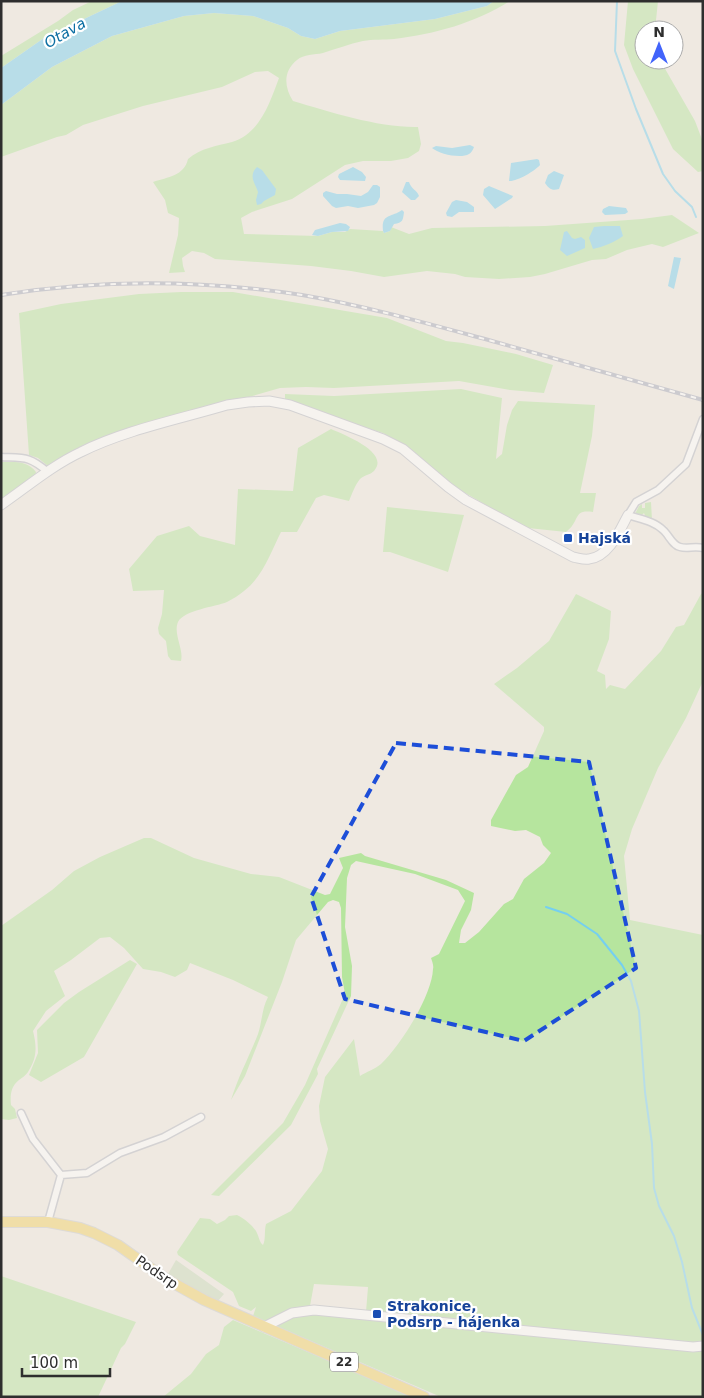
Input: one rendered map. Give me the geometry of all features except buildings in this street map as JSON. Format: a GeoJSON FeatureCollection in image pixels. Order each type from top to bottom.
{"type":"FeatureCollection","features":[{"type":"Feature","properties":{"kind":"main road","name":"Podsrp"},"geometry":{"type":"LineString","coordinates":[[1,1222],[48,1222],[80,1228],[118,1245],[184,1290],[223,1310],[264,1327]]}},
{"type":"Feature","properties":{"kind":"main road","name":"22"},"geometry":{"type":"LineString","coordinates":[[264,1327],[424,1397]]}},
{"type":"Feature","properties":{"kind":"street"},"geometry":{"type":"LineString","coordinates":[[1,505],[48,472],[79,453],[104,441],[227,405],[268,401],[308,411],[384,439],[404,450],[466,500],[574,556],[591,560],[612,545],[636,502],[658,490],[686,464],[703,419]]}},
{"type":"Feature","properties":{"kind":"street"},"geometry":{"type":"LineString","coordinates":[[1,457],[24,458],[35,461],[48,472]]}},
{"type":"Feature","properties":{"kind":"street"},"geometry":{"type":"LineString","coordinates":[[628,515],[653,522],[664,530],[675,544],[681,547],[696,546],[703,548]]}},
{"type":"Feature","properties":{"kind":"street"},"geometry":{"type":"LineString","coordinates":[[21,1113],[33,1139],[60,1175]]}},
{"type":"Feature","properties":{"kind":"street"},"geometry":{"type":"LineString","coordinates":[[60,1175],[87,1173],[120,1153],[164,1137],[201,1117]]}},
{"type":"Feature","properties":{"kind":"street"},"geometry":{"type":"LineString","coordinates":[[48,1222],[60,1175]]}},
{"type":"Feature","properties":{"kind":"street"},"geometry":{"type":"LineString","coordinates":[[264,1327],[292,1313],[314,1310],[693,1347],[703,1346]]}},
{"type":"Feature","properties":{"kind":"highlighted area"},"geometry":{"type":"Polygon","coordinates":[[[396,743],[589,762],[636,968],[524,1041],[345,999],[311,897],[396,743]]]}},
{"type":"Feature","properties":{"kind":"green space"},"geometry":{"type":"Polygon","coordinates":[[[92,1],[122,1],[44,38],[1,68],[1,56],[73,10],[92,1]]]}},
{"type":"Feature","properties":{"kind":"green space"},"geometry":{"type":"Polygon","coordinates":[[[494,1],[510,1],[483,16],[439,31],[394,39],[363,41],[306,56],[292,64],[286,79],[293,101],[372,122],[403,127],[418,127],[421,144],[419,151],[408,158],[391,161],[363,161],[345,165],[292,199],[252,212],[241,218],[244,234],[318,236],[332,232],[345,232],[350,229],[383,231],[384,233],[390,231],[391,227],[409,234],[432,228],[545,226],[672,215],[699,233],[663,247],[652,244],[627,250],[606,259],[592,260],[530,277],[499,279],[465,277],[427,271],[384,277],[311,266],[215,259],[204,253],[192,251],[182,258],[185,272],[169,273],[178,235],[179,218],[168,213],[165,200],[153,182],[179,172],[186,165],[188,159],[198,152],[232,142],[250,132],[257,125],[268,107],[279,78],[268,71],[255,72],[222,87],[143,106],[83,125],[66,135],[1,157],[1,105],[52,67],[112,36],[184,16],[214,13],[253,16],[288,28],[301,36],[315,39],[340,31],[435,19],[487,6],[494,1]]]}},
{"type":"Feature","properties":{"kind":"green space"},"geometry":{"type":"Polygon","coordinates":[[[628,1],[658,1],[656,20],[634,20],[634,70],[666,70],[695,121],[703,142],[703,171],[698,172],[673,149],[633,69],[624,45],[628,1]]]}},
{"type":"Feature","properties":{"kind":"green space"},"geometry":{"type":"Polygon","coordinates":[[[233,292],[387,318],[446,341],[516,354],[553,365],[544,393],[510,390],[459,381],[334,388],[280,388],[83,445],[54,465],[48,466],[38,458],[29,455],[19,313],[61,304],[139,294],[233,292]]]}},
{"type":"Feature","properties":{"kind":"green space"},"geometry":{"type":"Polygon","coordinates":[[[461,389],[502,398],[496,459],[502,454],[507,425],[512,410],[518,401],[595,405],[592,436],[580,493],[596,493],[593,512],[582,512],[579,514],[574,524],[566,532],[528,528],[455,487],[398,441],[383,433],[338,419],[285,399],[285,394],[334,396],[461,389]]]}},
{"type":"Feature","properties":{"kind":"green space"},"geometry":{"type":"Polygon","coordinates":[[[331,429],[354,439],[371,451],[376,457],[377,464],[374,471],[360,479],[349,501],[324,495],[316,498],[297,532],[281,532],[261,572],[250,586],[227,602],[193,612],[181,618],[178,622],[177,631],[182,656],[181,661],[171,660],[168,656],[166,641],[159,634],[158,628],[162,614],[164,590],[133,591],[129,569],[157,536],[189,526],[200,536],[235,545],[238,489],[293,491],[298,448],[331,429]]]}},
{"type":"Feature","properties":{"kind":"green space"},"geometry":{"type":"Polygon","coordinates":[[[1,462],[16,462],[29,465],[36,472],[35,477],[1,499],[1,462]]]}},
{"type":"Feature","properties":{"kind":"green space"},"geometry":{"type":"Polygon","coordinates":[[[651,502],[652,520],[646,518],[644,513],[641,516],[634,516],[639,506],[642,504],[642,508],[645,508],[645,503],[651,502]]]}},
{"type":"Feature","properties":{"kind":"green space"},"geometry":{"type":"Polygon","coordinates":[[[387,507],[464,515],[448,572],[390,552],[383,552],[387,507]]]}},
{"type":"Feature","properties":{"kind":"green space"},"geometry":{"type":"Polygon","coordinates":[[[703,593],[703,681],[686,718],[658,768],[632,829],[624,856],[630,920],[703,935],[703,1397],[441,1397],[253,1316],[256,1307],[251,1311],[239,1306],[233,1292],[178,1255],[177,1252],[200,1218],[210,1219],[217,1224],[229,1216],[237,1215],[252,1226],[263,1245],[266,1224],[291,1211],[322,1171],[328,1149],[320,1121],[319,1106],[325,1077],[354,1039],[360,1076],[381,1064],[406,1033],[427,993],[433,968],[431,958],[439,954],[465,901],[458,890],[415,874],[356,861],[351,865],[347,878],[345,927],[352,966],[351,996],[317,1069],[318,1074],[291,1125],[219,1196],[211,1195],[283,1123],[305,1085],[345,994],[342,977],[341,908],[339,902],[333,900],[328,902],[296,940],[282,982],[245,1076],[231,1100],[258,1034],[264,1006],[268,997],[233,980],[190,963],[187,970],[175,977],[143,969],[124,948],[110,937],[100,938],[54,971],[65,996],[46,1011],[33,1031],[36,1047],[35,1057],[27,1073],[14,1085],[11,1094],[11,1105],[15,1109],[17,1118],[1,1119],[1,926],[52,890],[74,871],[100,857],[144,838],[151,838],[194,858],[251,874],[279,877],[325,895],[330,894],[343,868],[339,858],[361,853],[365,856],[446,880],[474,893],[471,910],[461,930],[459,943],[465,943],[479,932],[504,904],[513,899],[524,879],[544,863],[551,853],[543,845],[540,837],[526,830],[515,831],[491,826],[491,820],[516,775],[528,767],[544,731],[544,727],[494,684],[517,668],[549,641],[576,594],[611,611],[609,639],[597,671],[605,675],[606,689],[610,685],[625,689],[661,651],[676,627],[684,625],[703,593]],[[314,1284],[310,1306],[366,1312],[368,1287],[314,1284]]]}},
{"type":"Feature","properties":{"kind":"green space"},"geometry":{"type":"Polygon","coordinates":[[[130,960],[137,964],[84,1057],[41,1082],[29,1075],[38,1053],[37,1030],[64,1003],[130,960]]]}},
{"type":"Feature","properties":{"kind":"green space"},"geometry":{"type":"Polygon","coordinates":[[[176,1260],[224,1294],[217,1302],[168,1274],[176,1260]]]}},
{"type":"Feature","properties":{"kind":"green space"},"geometry":{"type":"Polygon","coordinates":[[[1,1276],[136,1322],[121,1348],[98,1397],[1,1397],[1,1276]]]}},
{"type":"Feature","properties":{"kind":"green space"},"geometry":{"type":"Polygon","coordinates":[[[233,1320],[414,1397],[163,1397],[191,1374],[206,1354],[219,1345],[224,1327],[233,1320]]]}},
{"type":"Feature","properties":{"kind":"water","name":"Otava"},"geometry":{"type":"Polygon","coordinates":[[[122,1],[494,1],[487,6],[435,19],[340,31],[315,39],[301,36],[288,28],[253,16],[214,13],[184,16],[112,36],[52,67],[1,105],[1,68],[44,38],[122,1]]]}},
{"type":"Feature","properties":{"kind":"water"},"geometry":{"type":"Polygon","coordinates":[[[470,145],[474,147],[471,152],[461,156],[445,154],[432,148],[436,146],[452,148],[470,145]]]}},
{"type":"Feature","properties":{"kind":"water"},"geometry":{"type":"Polygon","coordinates":[[[537,159],[540,165],[538,167],[521,178],[509,181],[511,163],[537,159]]]}},
{"type":"Feature","properties":{"kind":"water"},"geometry":{"type":"Polygon","coordinates":[[[257,167],[262,170],[276,189],[275,195],[257,205],[258,192],[254,183],[253,173],[257,167]]]}},
{"type":"Feature","properties":{"kind":"water"},"geometry":{"type":"Polygon","coordinates":[[[353,167],[362,172],[366,177],[365,181],[340,180],[339,174],[353,167]]]}},
{"type":"Feature","properties":{"kind":"water"},"geometry":{"type":"Polygon","coordinates":[[[554,171],[564,175],[559,189],[553,190],[545,183],[548,175],[554,171]]]}},
{"type":"Feature","properties":{"kind":"water"},"geometry":{"type":"Polygon","coordinates":[[[406,182],[409,182],[419,196],[415,200],[411,200],[402,192],[406,182]]]}},
{"type":"Feature","properties":{"kind":"water"},"geometry":{"type":"Polygon","coordinates":[[[373,185],[380,187],[380,197],[374,205],[358,208],[348,206],[336,208],[323,196],[323,193],[326,191],[361,196],[368,192],[373,185]]]}},
{"type":"Feature","properties":{"kind":"water"},"geometry":{"type":"Polygon","coordinates":[[[489,186],[513,196],[495,209],[483,195],[484,189],[489,186]]]}},
{"type":"Feature","properties":{"kind":"water"},"geometry":{"type":"Polygon","coordinates":[[[456,200],[467,202],[474,207],[474,212],[459,212],[452,217],[447,216],[446,213],[452,202],[456,200]]]}},
{"type":"Feature","properties":{"kind":"water"},"geometry":{"type":"Polygon","coordinates":[[[609,206],[626,208],[628,212],[625,214],[605,215],[602,212],[603,209],[609,206]]]}},
{"type":"Feature","properties":{"kind":"water"},"geometry":{"type":"Polygon","coordinates":[[[402,210],[404,212],[402,221],[394,224],[390,231],[384,233],[383,225],[385,219],[402,210]]]}},
{"type":"Feature","properties":{"kind":"water"},"geometry":{"type":"Polygon","coordinates":[[[340,223],[350,227],[348,231],[332,232],[318,236],[312,235],[315,230],[340,223]]]}},
{"type":"Feature","properties":{"kind":"water"},"geometry":{"type":"Polygon","coordinates":[[[620,226],[623,236],[609,244],[593,249],[589,238],[594,227],[620,226]]]}},
{"type":"Feature","properties":{"kind":"water"},"geometry":{"type":"Polygon","coordinates":[[[567,231],[572,238],[581,237],[585,240],[585,248],[567,256],[560,250],[564,232],[567,231]]]}},
{"type":"Feature","properties":{"kind":"water"},"geometry":{"type":"Polygon","coordinates":[[[674,257],[681,258],[674,289],[668,286],[674,257]]]}},
{"type":"Feature","properties":{"kind":"waterway"},"geometry":{"type":"LineString","coordinates":[[617,1],[615,51],[636,109],[663,174],[675,191],[692,207],[696,217]]}},
{"type":"Feature","properties":{"kind":"waterway"},"geometry":{"type":"LineString","coordinates":[[546,907],[567,914],[597,934],[622,965],[631,981],[639,1011],[645,1092],[652,1144],[654,1188],[659,1206],[674,1236],[692,1308],[703,1335]]}},
{"type":"Feature","properties":{"kind":"railway"},"geometry":{"type":"LineString","coordinates":[[1,295],[76,286],[152,283],[227,286],[302,295],[350,304],[421,322],[703,400]]}},
{"type":"Feature","properties":{"kind":"place","name":"Hajská"},"geometry":{"type":"Point","coordinates":[568,538]}},
{"type":"Feature","properties":{"kind":"place","name":"Strakonice, Podsrp - hájenka"},"geometry":{"type":"Point","coordinates":[377,1314]}}]}
